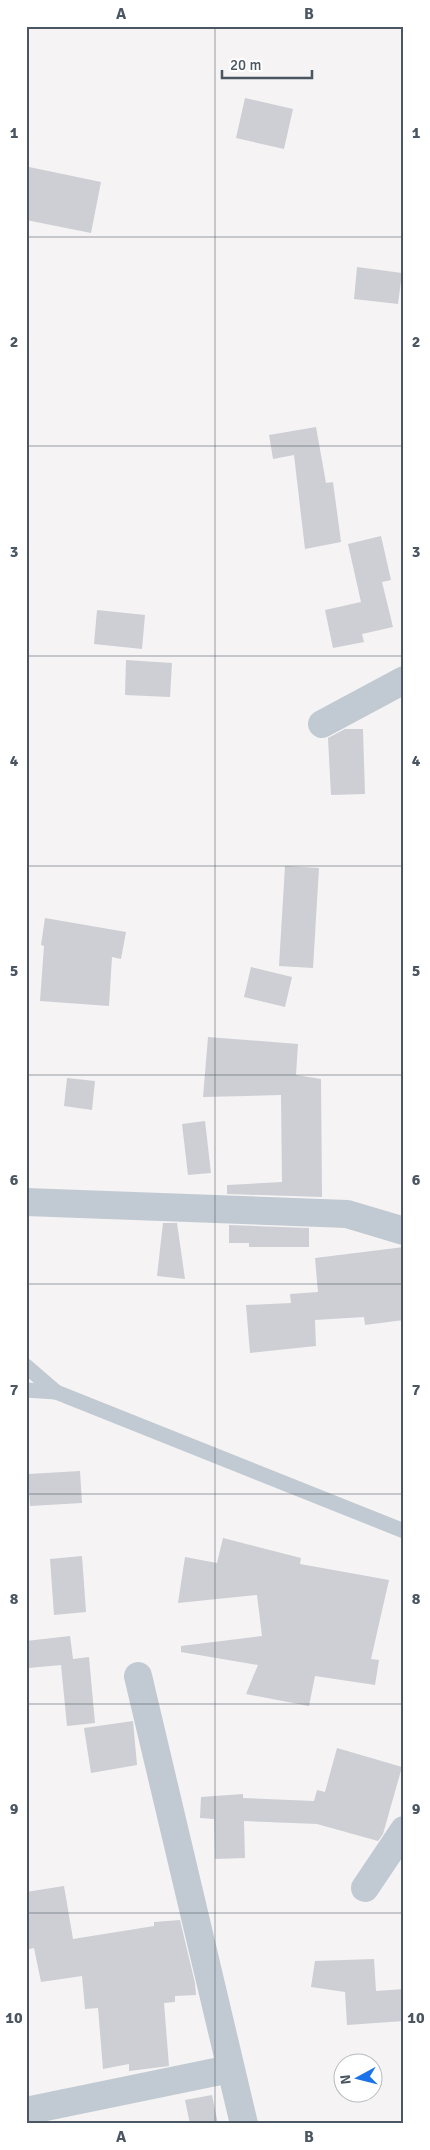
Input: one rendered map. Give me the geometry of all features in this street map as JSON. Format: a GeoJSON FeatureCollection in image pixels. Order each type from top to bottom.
{"type":"FeatureCollection","features":[{"type":"Feature","properties":{"kind":"street"},"geometry":{"type":"LineString","coordinates":[[322,724],[404,680]]}},
{"type":"Feature","properties":{"kind":"street"},"geometry":{"type":"LineString","coordinates":[[26,1202],[348,1214],[404,1231]]}},
{"type":"Feature","properties":{"kind":"street"},"geometry":{"type":"LineString","coordinates":[[138,1676],[244,2124]]}},
{"type":"Feature","properties":{"kind":"street"},"geometry":{"type":"LineString","coordinates":[[365,1888],[404,1830]]}},
{"type":"Feature","properties":{"kind":"street"},"geometry":{"type":"LineString","coordinates":[[26,2112],[230,2069]]}},
{"type":"Feature","properties":{"kind":"lane"},"geometry":{"type":"LineString","coordinates":[[26,1366],[56,1392]]}},
{"type":"Feature","properties":{"kind":"lane"},"geometry":{"type":"LineString","coordinates":[[26,1390],[56,1392],[404,1531]]}},
{"type":"Feature","properties":{"kind":"building"},"geometry":{"type":"Polygon","coordinates":[[[245,98],[293,109],[284,149],[236,138],[245,98]]]}},
{"type":"Feature","properties":{"kind":"building"},"geometry":{"type":"Polygon","coordinates":[[[29,167],[101,182],[91,233],[26,220],[26,180],[29,167]]]}},
{"type":"Feature","properties":{"kind":"building"},"geometry":{"type":"Polygon","coordinates":[[[357,267],[402,273],[398,304],[354,299],[357,267]]]}},
{"type":"Feature","properties":{"kind":"building"},"geometry":{"type":"Polygon","coordinates":[[[316,427],[326,483],[333,482],[341,542],[305,549],[294,455],[273,459],[269,435],[316,427]]]}},
{"type":"Feature","properties":{"kind":"building"},"geometry":{"type":"Polygon","coordinates":[[[381,536],[391,580],[382,582],[393,627],[362,634],[364,642],[333,648],[325,610],[361,602],[348,544],[381,536]]]}},
{"type":"Feature","properties":{"kind":"building"},"geometry":{"type":"Polygon","coordinates":[[[97,610],[145,615],[142,649],[94,644],[97,610]]]}},
{"type":"Feature","properties":{"kind":"building"},"geometry":{"type":"Polygon","coordinates":[[[126,660],[172,663],[170,697],[125,695],[126,660]]]}},
{"type":"Feature","properties":{"kind":"building"},"geometry":{"type":"Polygon","coordinates":[[[345,729],[363,729],[365,794],[331,795],[328,738],[345,729]]]}},
{"type":"Feature","properties":{"kind":"building"},"geometry":{"type":"Polygon","coordinates":[[[285,866],[319,868],[313,968],[279,966],[285,866]]]}},
{"type":"Feature","properties":{"kind":"building"},"geometry":{"type":"Polygon","coordinates":[[[45,918],[126,932],[121,959],[112,957],[109,1006],[40,1001],[44,946],[41,945],[45,918]]]}},
{"type":"Feature","properties":{"kind":"building"},"geometry":{"type":"Polygon","coordinates":[[[251,967],[292,977],[285,1007],[244,997],[251,967]]]}},
{"type":"Feature","properties":{"kind":"building"},"geometry":{"type":"Polygon","coordinates":[[[208,1037],[298,1044],[296,1075],[321,1079],[322,1197],[227,1194],[227,1185],[282,1182],[281,1095],[203,1097],[208,1037]]]}},
{"type":"Feature","properties":{"kind":"building"},"geometry":{"type":"Polygon","coordinates":[[[67,1078],[95,1081],[92,1110],[64,1106],[67,1078]]]}},
{"type":"Feature","properties":{"kind":"building"},"geometry":{"type":"Polygon","coordinates":[[[205,1121],[211,1173],[188,1175],[182,1124],[205,1121]]]}},
{"type":"Feature","properties":{"kind":"building"},"geometry":{"type":"Polygon","coordinates":[[[163,1223],[177,1223],[185,1279],[157,1276],[163,1223]]]}},
{"type":"Feature","properties":{"kind":"building"},"geometry":{"type":"Polygon","coordinates":[[[229,1225],[309,1228],[309,1247],[249,1247],[249,1243],[229,1243],[229,1225]]]}},
{"type":"Feature","properties":{"kind":"building"},"geometry":{"type":"Polygon","coordinates":[[[404,1247],[404,1320],[365,1325],[364,1317],[315,1320],[316,1346],[250,1353],[246,1305],[291,1303],[290,1294],[318,1292],[315,1258],[404,1247]]]}},
{"type":"Feature","properties":{"kind":"building"},"geometry":{"type":"Polygon","coordinates":[[[80,1471],[82,1503],[30,1506],[28,1474],[80,1471]]]}},
{"type":"Feature","properties":{"kind":"building"},"geometry":{"type":"Polygon","coordinates":[[[223,1538],[301,1558],[300,1564],[389,1580],[371,1659],[379,1660],[375,1685],[315,1676],[309,1706],[246,1694],[258,1665],[181,1652],[181,1646],[262,1636],[257,1595],[178,1603],[185,1557],[217,1563],[223,1538]]]}},
{"type":"Feature","properties":{"kind":"building"},"geometry":{"type":"Polygon","coordinates":[[[82,1556],[86,1612],[54,1615],[50,1559],[82,1556]]]}},
{"type":"Feature","properties":{"kind":"building"},"geometry":{"type":"Polygon","coordinates":[[[70,1636],[73,1659],[89,1657],[95,1723],[67,1726],[61,1665],[29,1668],[26,1641],[70,1636]]]}},
{"type":"Feature","properties":{"kind":"building"},"geometry":{"type":"Polygon","coordinates":[[[133,1721],[137,1765],[91,1773],[84,1728],[133,1721]]]}},
{"type":"Feature","properties":{"kind":"building"},"geometry":{"type":"Polygon","coordinates":[[[337,1748],[402,1767],[383,1834],[378,1841],[317,1824],[244,1821],[245,1858],[215,1859],[214,1819],[200,1818],[201,1797],[243,1794],[243,1798],[314,1801],[317,1790],[325,1792],[337,1748]]]}},
{"type":"Feature","properties":{"kind":"building"},"geometry":{"type":"Polygon","coordinates":[[[64,1886],[73,1939],[154,1926],[154,1922],[180,1920],[195,1983],[196,1995],[175,1996],[175,2002],[164,2003],[169,2066],[129,2071],[129,2064],[103,2069],[98,2008],[85,2009],[82,1976],[41,1982],[34,1948],[26,1950],[26,1892],[64,1886]]]}},
{"type":"Feature","properties":{"kind":"building"},"geometry":{"type":"Polygon","coordinates":[[[374,1959],[376,1991],[404,1989],[404,2021],[347,2025],[345,1992],[311,1987],[315,1961],[374,1959]]]}},
{"type":"Feature","properties":{"kind":"building"},"geometry":{"type":"Polygon","coordinates":[[[212,2095],[218,2124],[190,2124],[185,2100],[212,2095]]]}}]}
